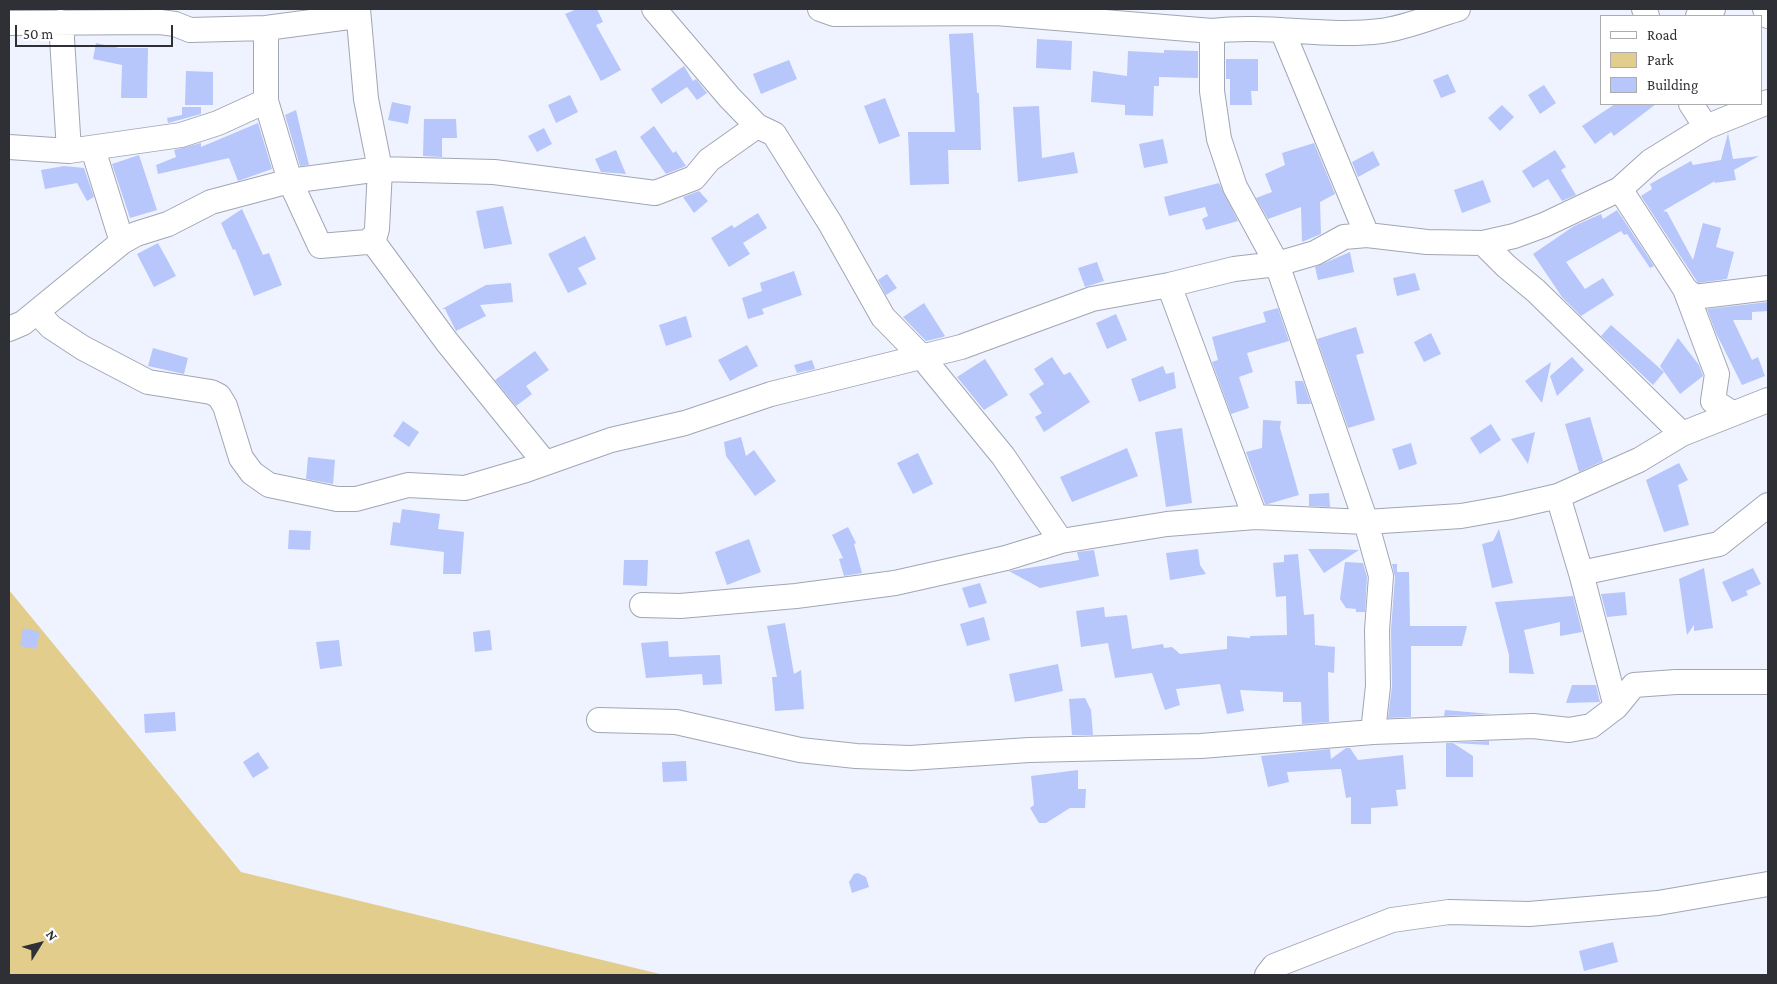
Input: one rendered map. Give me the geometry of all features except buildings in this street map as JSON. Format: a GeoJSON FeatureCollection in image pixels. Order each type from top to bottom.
{"type":"FeatureCollection","features":[{"type":"Feature","properties":{"kind":"street"},"geometry":{"type":"LineString","coordinates":[[654,9],[709,75],[757,126],[774,134],[830,223],[883,317],[922,358],[1003,456],[1061,541]]}},
{"type":"Feature","properties":{"kind":"street"},"geometry":{"type":"LineString","coordinates":[[820,9],[834,14],[996,13],[1226,23],[1282,30],[1381,31],[1458,9]]}},
{"type":"Feature","properties":{"kind":"street"},"geometry":{"type":"LineString","coordinates":[[1700,15],[1713,9]]}},
{"type":"Feature","properties":{"kind":"street"},"geometry":{"type":"LineString","coordinates":[[1765,9],[1768,16]]}},
{"type":"Feature","properties":{"kind":"street"},"geometry":{"type":"LineString","coordinates":[[9,23],[160,22],[175,24],[190,30],[266,28],[357,12],[366,99],[380,169],[377,229],[367,242],[320,246],[290,182],[266,101],[266,28]]}},
{"type":"Feature","properties":{"kind":"street"},"geometry":{"type":"LineString","coordinates":[[61,22],[69,151]]}},
{"type":"Feature","properties":{"kind":"street"},"geometry":{"type":"LineString","coordinates":[[1226,23],[1212,91],[1218,139],[1235,187],[1277,264],[1366,522],[1381,576],[1377,630],[1378,686],[1373,732]]}},
{"type":"Feature","properties":{"kind":"street"},"geometry":{"type":"LineString","coordinates":[[1282,30],[1367,235]]}},
{"type":"Feature","properties":{"kind":"street"},"geometry":{"type":"LineString","coordinates":[[9,147],[69,151],[181,135],[218,123],[266,101]]}},
{"type":"Feature","properties":{"kind":"street"},"geometry":{"type":"LineString","coordinates":[[1692,105],[1706,127]]}},
{"type":"Feature","properties":{"kind":"street"},"geometry":{"type":"LineString","coordinates":[[37,312],[51,327],[83,348],[148,382],[211,392],[219,396],[225,406],[241,458],[252,473],[269,485],[337,499],[356,498],[408,485],[465,488],[611,440],[684,423],[771,394],[961,347],[1092,300],[1169,285],[1234,269],[1277,264],[1315,252],[1344,237],[1367,235],[1427,242],[1483,242],[1514,236],[1544,225],[1620,189],[1651,161],[1706,127],[1761,105]]}},
{"type":"Feature","properties":{"kind":"street"},"geometry":{"type":"LineString","coordinates":[[9,329],[23,323],[122,242],[136,234],[168,224],[211,202],[290,182],[380,169],[494,172],[655,193],[694,178],[709,160],[757,126]]}},
{"type":"Feature","properties":{"kind":"street"},"geometry":{"type":"LineString","coordinates":[[93,149],[122,242]]}},
{"type":"Feature","properties":{"kind":"street"},"geometry":{"type":"LineString","coordinates":[[1620,189],[1685,289],[1718,374],[1713,401],[1732,413]]}},
{"type":"Feature","properties":{"kind":"street"},"geometry":{"type":"LineString","coordinates":[[371,239],[447,342],[545,463]]}},
{"type":"Feature","properties":{"kind":"street"},"geometry":{"type":"LineString","coordinates":[[1483,242],[1506,266],[1543,297],[1682,434]]}},
{"type":"Feature","properties":{"kind":"street"},"geometry":{"type":"LineString","coordinates":[[1169,285],[1255,517]]}},
{"type":"Feature","properties":{"kind":"street"},"geometry":{"type":"LineString","coordinates":[[1685,289],[1694,298],[1700,298],[1726,292],[1768,288]]}},
{"type":"Feature","properties":{"kind":"street"},"geometry":{"type":"LineString","coordinates":[[642,605],[680,606],[786,597],[895,583],[962,569],[1061,541],[1167,524],[1255,517],[1366,522],[1461,516],[1558,496],[1639,460],[1682,434],[1768,400]]}},
{"type":"Feature","properties":{"kind":"street"},"geometry":{"type":"LineString","coordinates":[[1558,496],[1581,573],[1616,707]]}},
{"type":"Feature","properties":{"kind":"street"},"geometry":{"type":"LineString","coordinates":[[1581,573],[1719,544],[1768,505]]}},
{"type":"Feature","properties":{"kind":"street"},"geometry":{"type":"LineString","coordinates":[[599,720],[676,722],[800,750],[856,756],[910,758],[1029,750],[1201,746],[1373,732],[1533,726],[1569,730],[1591,726],[1616,707],[1634,685],[1676,682],[1768,682]]}},
{"type":"Feature","properties":{"kind":"street"},"geometry":{"type":"LineString","coordinates":[[1267,975],[1274,966],[1392,920],[1449,912],[1529,914],[1658,904],[1768,884]]}},
{"type":"Feature","properties":{"kind":"green space"},"geometry":{"type":"Polygon","coordinates":[[[9,590],[241,872],[664,975],[9,975],[9,590]]]}}]}
